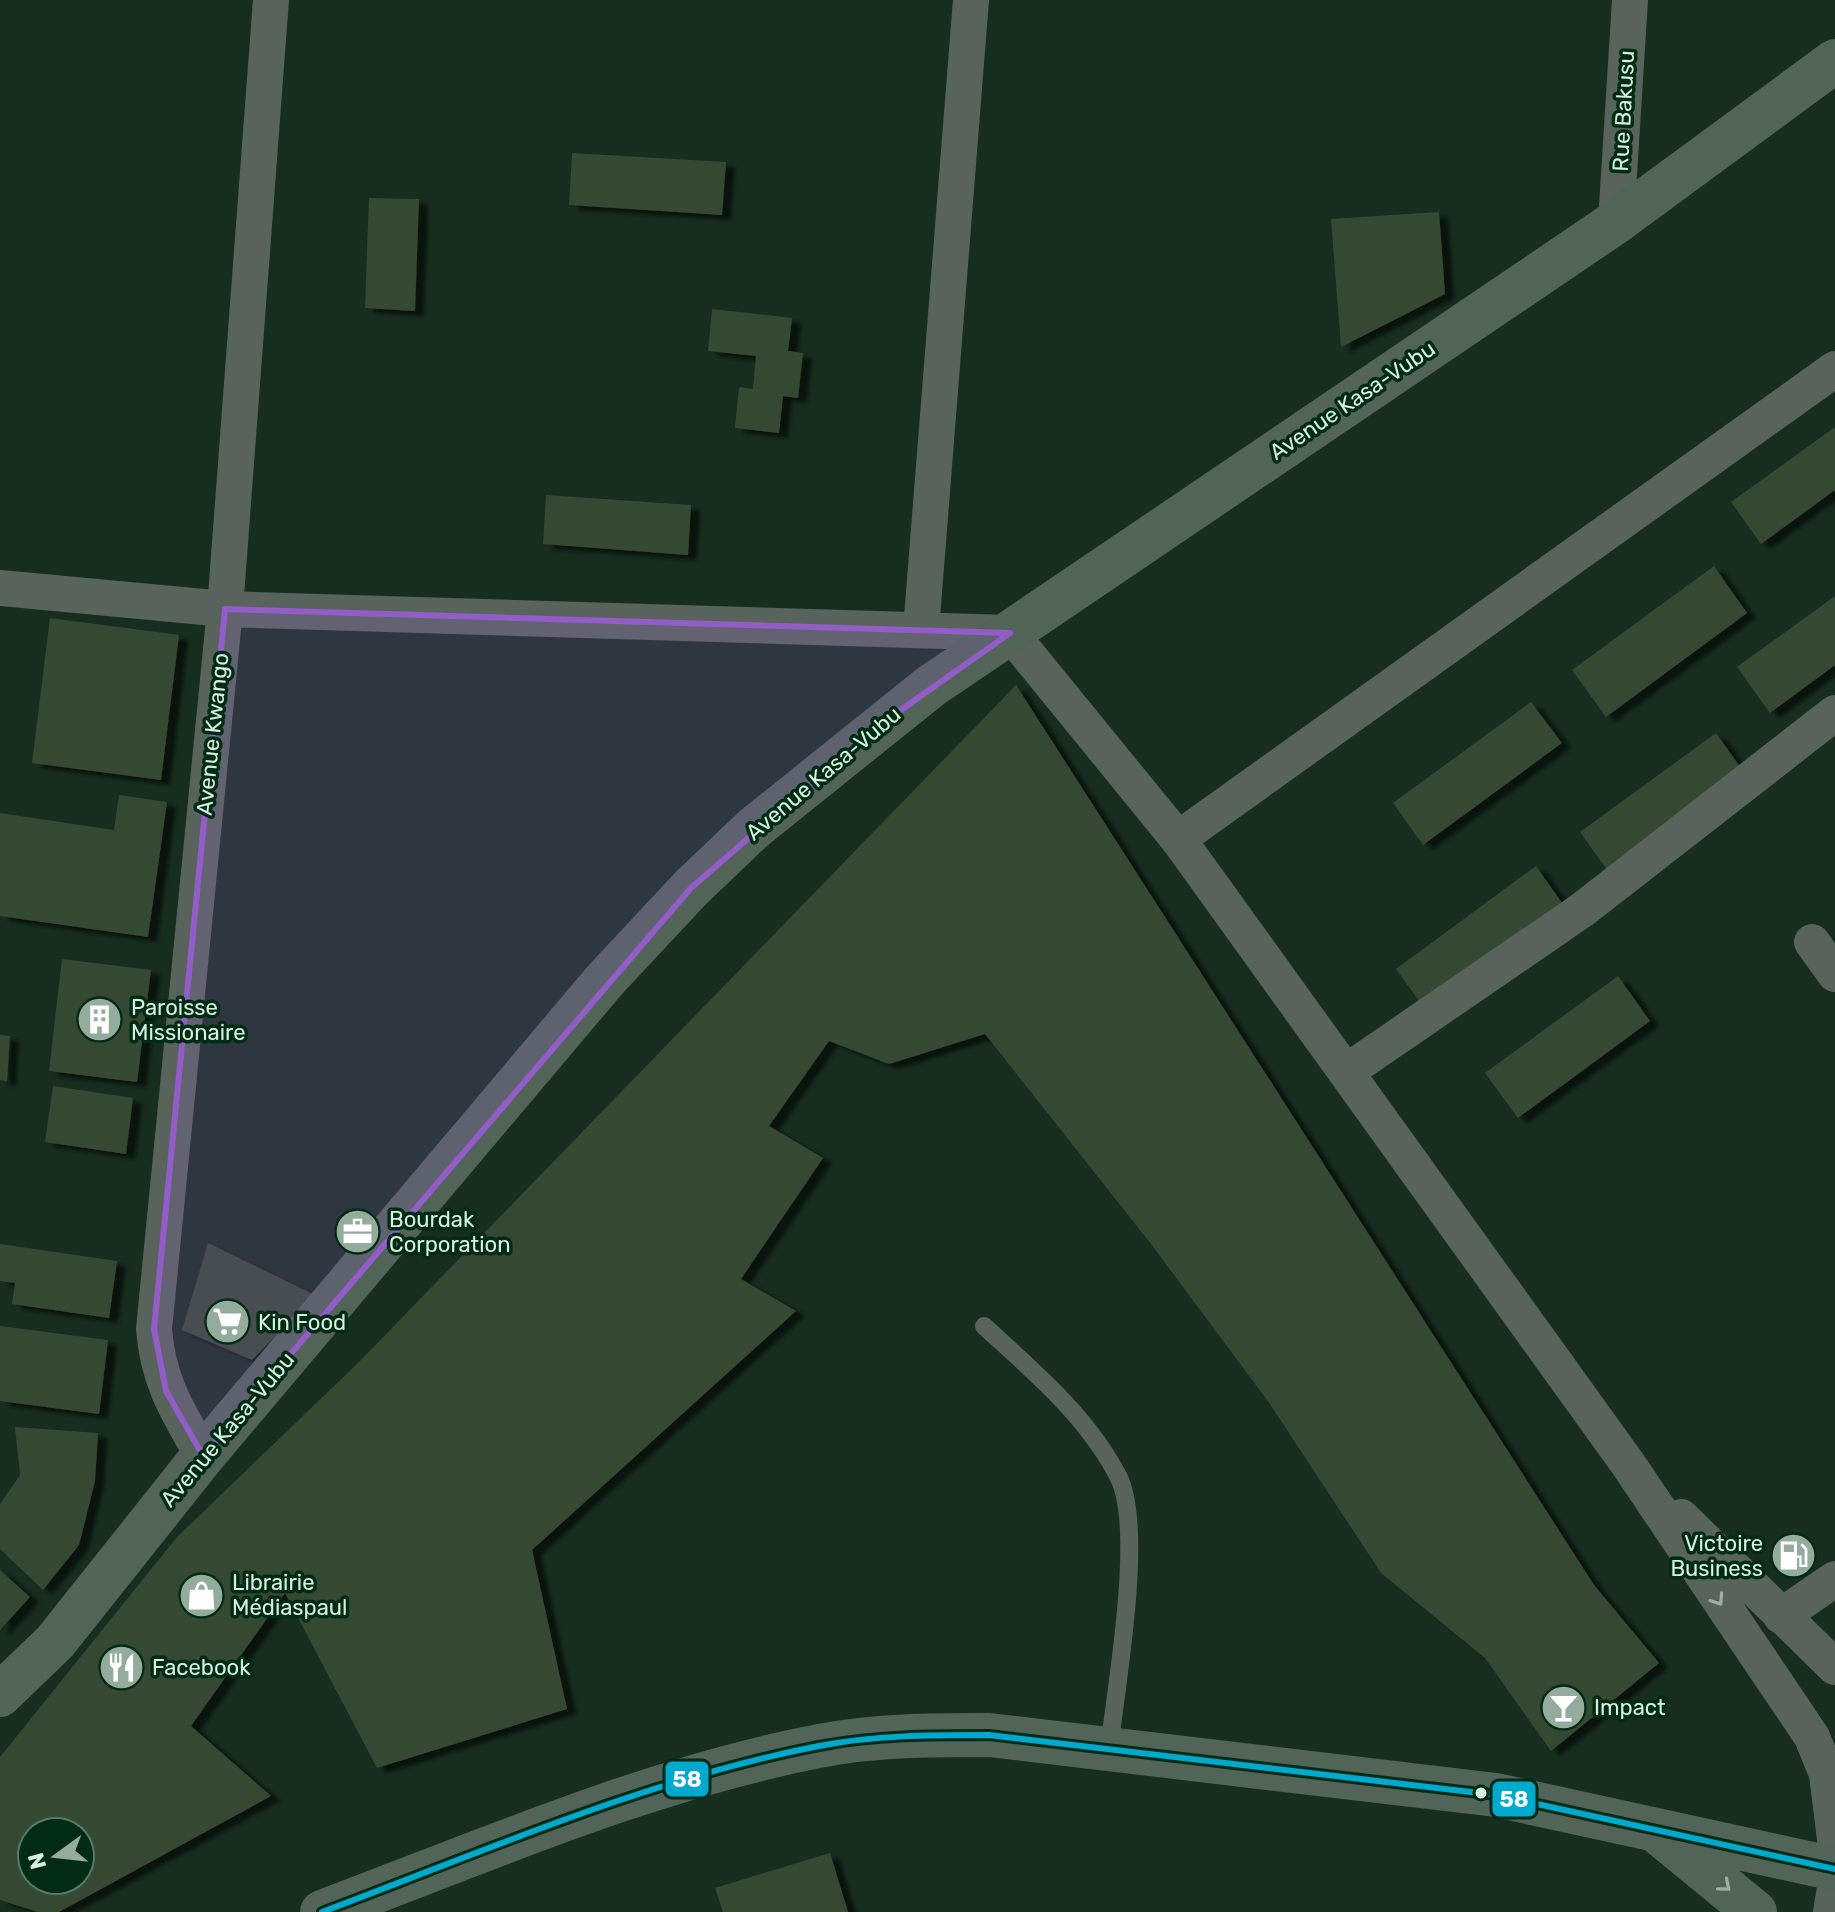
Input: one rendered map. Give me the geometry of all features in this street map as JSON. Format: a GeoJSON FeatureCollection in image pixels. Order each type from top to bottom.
{"type":"FeatureCollection","features":[{"type":"Feature","properties":{"kind":"main road","name":"Avenue Kasa-Vubu"},"geometry":{"type":"LineString","coordinates":[[0,1695],[55,1642],[203,1456],[605,980],[691,888],[754,828],[874,729],[1010,633],[1616,222],[1835,61]]}},
{"type":"Feature","properties":{"kind":"main road"},"geometry":{"type":"LineString","coordinates":[[322,1912],[677,1782],[819,1745],[909,1735],[989,1735],[1496,1795],[1835,1869]]}},
{"type":"Feature","properties":{"kind":"main road"},"geometry":{"type":"LineString","coordinates":[[1650,1827],[1755,1912]]}},
{"type":"Feature","properties":{"kind":"street","name":"Avenue Kwango"},"geometry":{"type":"LineString","coordinates":[[203,1456],[166,1391],[156,1357],[154,1329],[225,609],[271,0]]}},
{"type":"Feature","properties":{"kind":"street"},"geometry":{"type":"LineString","coordinates":[[921,630],[971,0]]}},
{"type":"Feature","properties":{"kind":"street","name":"Rue Bakusu"},"geometry":{"type":"LineString","coordinates":[[1616,222],[1630,0]]}},
{"type":"Feature","properties":{"kind":"street"},"geometry":{"type":"LineString","coordinates":[[1178,839],[1835,369]]}},
{"type":"Feature","properties":{"kind":"street"},"geometry":{"type":"LineString","coordinates":[[0,588],[225,609],[1010,633],[1178,839],[1628,1464],[1812,1737],[1827,1774],[1835,1839]]}},
{"type":"Feature","properties":{"kind":"street"},"geometry":{"type":"LineString","coordinates":[[1346,1072],[1582,910],[1835,713]]}},
{"type":"Feature","properties":{"kind":"street"},"geometry":{"type":"LineString","coordinates":[[1812,942],[1835,974]]}},
{"type":"Feature","properties":{"kind":"street"},"geometry":{"type":"LineString","coordinates":[[1628,1464],[1835,1667]]}},
{"type":"Feature","properties":{"kind":"street"},"geometry":{"type":"LineString","coordinates":[[1781,1616],[1835,1579]]}},
{"type":"Feature","properties":{"kind":"street"},"geometry":{"type":"LineString","coordinates":[[1831,1912],[1835,1888]]}},
{"type":"Feature","properties":{"kind":"lane"},"geometry":{"type":"LineString","coordinates":[[984,1326],[1064,1400],[1119,1478],[1131,1548],[1109,1749]]}},
{"type":"Feature","properties":{"kind":"highlighted area"},"geometry":{"type":"Polygon","coordinates":[[[225,609],[1010,633],[874,729],[691,888],[203,1456],[166,1391],[154,1329],[225,609]]]}},
{"type":"Feature","properties":{"kind":"building"},"geometry":{"type":"Polygon","coordinates":[[[572,153],[726,162],[722,215],[569,205],[572,153]]]}},
{"type":"Feature","properties":{"kind":"building"},"geometry":{"type":"Polygon","coordinates":[[[369,198],[419,199],[415,311],[365,308],[369,198]]]}},
{"type":"Feature","properties":{"kind":"building"},"geometry":{"type":"Polygon","coordinates":[[[1439,212],[1445,294],[1341,347],[1331,219],[1439,212]]]}},
{"type":"Feature","properties":{"kind":"building"},"geometry":{"type":"Polygon","coordinates":[[[712,309],[792,318],[788,351],[803,353],[798,398],[783,396],[779,433],[735,428],[739,387],[753,389],[756,356],[708,351],[712,309]]]}},
{"type":"Feature","properties":{"kind":"building"},"geometry":{"type":"Polygon","coordinates":[[[1835,427],[1835,490],[1761,544],[1731,502],[1835,427]]]}},
{"type":"Feature","properties":{"kind":"building"},"geometry":{"type":"Polygon","coordinates":[[[546,495],[691,505],[688,555],[543,544],[546,495]]]}},
{"type":"Feature","properties":{"kind":"building"},"geometry":{"type":"Polygon","coordinates":[[[1714,566],[1747,613],[1606,717],[1572,670],[1714,566]]]}},
{"type":"Feature","properties":{"kind":"building"},"geometry":{"type":"Polygon","coordinates":[[[1835,596],[1835,665],[1770,713],[1737,667],[1835,596]]]}},
{"type":"Feature","properties":{"kind":"building"},"geometry":{"type":"Polygon","coordinates":[[[50,618],[179,635],[161,780],[32,763],[50,618]]]}},
{"type":"Feature","properties":{"kind":"building"},"geometry":{"type":"Polygon","coordinates":[[[1016,685],[1594,1585],[1659,1663],[1551,1751],[1485,1658],[1381,1573],[1270,1404],[1151,1244],[985,1034],[889,1064],[829,1041],[769,1126],[823,1158],[741,1279],[796,1311],[532,1550],[567,1709],[377,1768],[285,1593],[191,1726],[271,1796],[96,1892],[96,1816],[16,1816],[16,1896],[88,1896],[59,1912],[38,1912],[0,1900],[0,1757],[177,1537],[359,1362],[1016,685]]]}},
{"type":"Feature","properties":{"kind":"building"},"geometry":{"type":"Polygon","coordinates":[[[1531,702],[1562,743],[1423,845],[1393,803],[1531,702]]]}},
{"type":"Feature","properties":{"kind":"building"},"geometry":{"type":"Polygon","coordinates":[[[1716,733],[1748,778],[1612,877],[1580,832],[1716,733]]]}},
{"type":"Feature","properties":{"kind":"building"},"geometry":{"type":"Polygon","coordinates":[[[119,795],[167,802],[148,937],[0,916],[0,813],[114,830],[119,795]]]}},
{"type":"Feature","properties":{"kind":"building"},"geometry":{"type":"Polygon","coordinates":[[[1536,866],[1567,910],[1427,1012],[1396,969],[1536,866]]]}},
{"type":"Feature","properties":{"kind":"building","name":"Paroisse Missionaire"},"geometry":{"type":"Polygon","coordinates":[[[62,959],[151,970],[137,1082],[49,1071],[62,959]]]}},
{"type":"Feature","properties":{"kind":"building"},"geometry":{"type":"Polygon","coordinates":[[[1618,976],[1650,1021],[1518,1118],[1485,1073],[1618,976]]]}},
{"type":"Feature","properties":{"kind":"building"},"geometry":{"type":"Polygon","coordinates":[[[0,1035],[10,1036],[7,1081],[0,1080],[0,1035]]]}},
{"type":"Feature","properties":{"kind":"building"},"geometry":{"type":"Polygon","coordinates":[[[53,1086],[133,1098],[126,1154],[45,1142],[53,1086]]]}},
{"type":"Feature","properties":{"kind":"building"},"geometry":{"type":"Polygon","coordinates":[[[208,1243],[315,1295],[252,1360],[182,1330],[208,1243]]]}},
{"type":"Feature","properties":{"kind":"building"},"geometry":{"type":"Polygon","coordinates":[[[0,1244],[117,1261],[109,1318],[12,1304],[15,1283],[0,1281],[0,1244]]]}},
{"type":"Feature","properties":{"kind":"building"},"geometry":{"type":"Polygon","coordinates":[[[0,1326],[108,1340],[99,1414],[0,1401],[0,1326]]]}},
{"type":"Feature","properties":{"kind":"building"},"geometry":{"type":"Polygon","coordinates":[[[15,1427],[98,1433],[95,1481],[79,1545],[43,1590],[0,1549],[0,1504],[20,1475],[15,1427]]]}},
{"type":"Feature","properties":{"kind":"building"},"geometry":{"type":"Polygon","coordinates":[[[0,1570],[30,1597],[0,1630],[0,1570]]]}},
{"type":"Feature","properties":{"kind":"building"},"geometry":{"type":"Polygon","coordinates":[[[830,1853],[848,1912],[723,1912],[715,1888],[830,1853]]]}},
{"type":"Feature","properties":{"kind":"transit line","name":"58"},"geometry":{"type":"LineString","coordinates":[[322,1912],[568,1818],[692,1777],[819,1746],[925,1736],[989,1735],[1496,1795],[1835,1869]]}},
{"type":"Feature","properties":{"kind":"place","name":"Paroisse Missionaire"},"geometry":{"type":"Point","coordinates":[100,1020]}},
{"type":"Feature","properties":{"kind":"place","name":"Bourdak Corporation"},"geometry":{"type":"Point","coordinates":[358,1232]}},
{"type":"Feature","properties":{"kind":"place","name":"Kin Food"},"geometry":{"type":"Point","coordinates":[227,1322]}},
{"type":"Feature","properties":{"kind":"place","name":"Victoire Business"},"geometry":{"type":"Point","coordinates":[1794,1556]}},
{"type":"Feature","properties":{"kind":"place","name":"Librairie Médiaspaul"},"geometry":{"type":"Point","coordinates":[201,1595]}},
{"type":"Feature","properties":{"kind":"place","name":"Facebook"},"geometry":{"type":"Point","coordinates":[121,1667]}},
{"type":"Feature","properties":{"kind":"place","name":"Impact"},"geometry":{"type":"Point","coordinates":[1563,1707]}}]}
